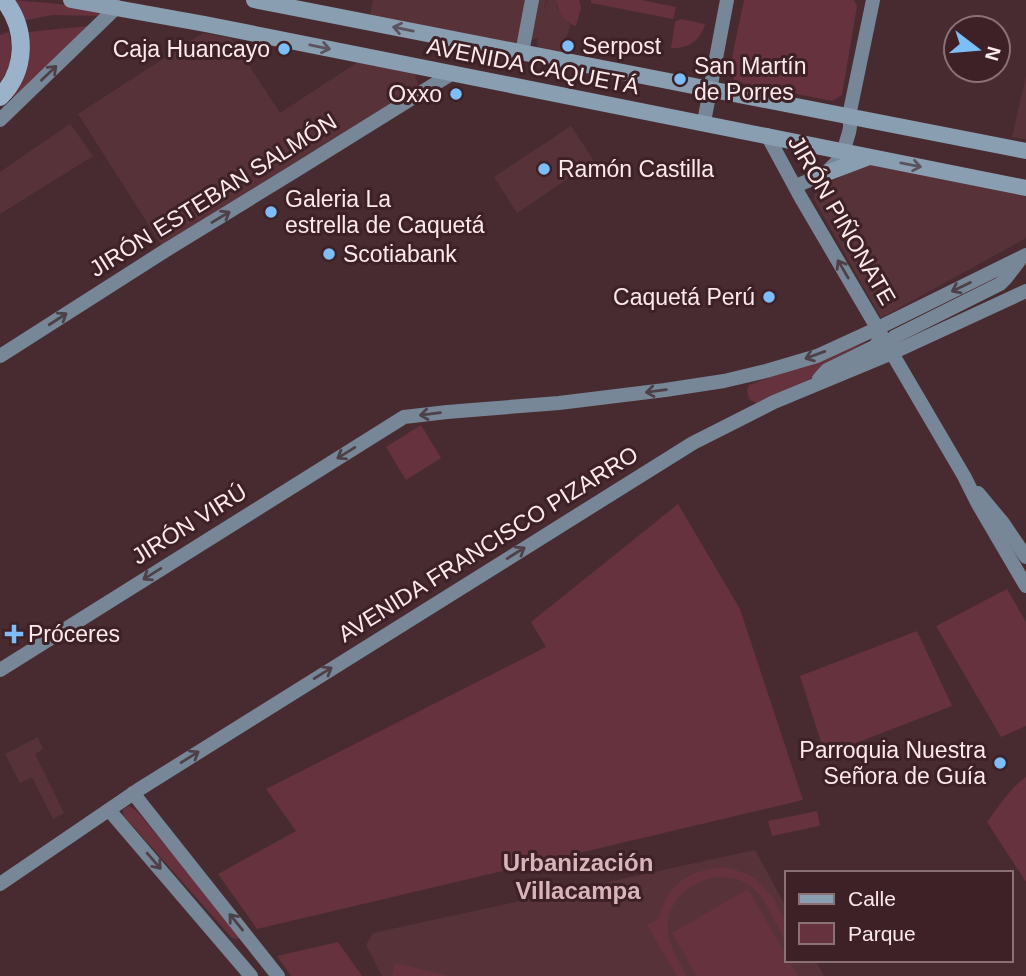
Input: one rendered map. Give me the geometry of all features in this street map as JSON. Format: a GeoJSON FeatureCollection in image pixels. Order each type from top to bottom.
{"type":"FeatureCollection","features":[{"type":"Feature","properties":{"kind":"highway"},"geometry":{"type":"LineString","coordinates":[[0,97],[12,82],[21,54],[18,25],[4,0]]}},
{"type":"Feature","properties":{"kind":"main road","name":"AVENIDA CAQUETÁ"},"geometry":{"type":"LineString","coordinates":[[71,0],[704,122],[1026,188]]}},
{"type":"Feature","properties":{"kind":"main road","name":"AVENIDA CAQUETÁ"},"geometry":{"type":"LineString","coordinates":[[254,0],[1026,151]]}},
{"type":"Feature","properties":{"kind":"main road"},"geometry":{"type":"LineString","coordinates":[[522,53],[532,0]]}},
{"type":"Feature","properties":{"kind":"main road"},"geometry":{"type":"LineString","coordinates":[[704,122],[727,0]]}},
{"type":"Feature","properties":{"kind":"main road"},"geometry":{"type":"LineString","coordinates":[[819,176],[836,164],[844,151],[873,0]]}},
{"type":"Feature","properties":{"kind":"main road"},"geometry":{"type":"LineString","coordinates":[[0,120],[117,7]]}},
{"type":"Feature","properties":{"kind":"main road","name":"JIRÓN ESTEBAN SALMÓN"},"geometry":{"type":"LineString","coordinates":[[0,356],[451,74]]}},
{"type":"Feature","properties":{"kind":"main road","name":"JIRÓN PIÑONATE"},"geometry":{"type":"LineString","coordinates":[[767,135],[966,478]]}},
{"type":"Feature","properties":{"kind":"main road"},"geometry":{"type":"LineString","coordinates":[[795,186],[870,156]]}},
{"type":"Feature","properties":{"kind":"main road"},"geometry":{"type":"LineString","coordinates":[[816,385],[827,370],[877,345],[880,337],[878,328],[1024,256]]}},
{"type":"Feature","properties":{"kind":"main road"},"geometry":{"type":"LineString","coordinates":[[892,353],[890,344],[894,337],[1000,284],[1024,256]]}},
{"type":"Feature","properties":{"kind":"main road","name":"AVENIDA FRANCISCO PIZARRO"},"geometry":{"type":"LineString","coordinates":[[0,884],[133,793],[693,443],[774,402],[892,353],[1026,291]]}},
{"type":"Feature","properties":{"kind":"main road","name":"JIRÓN VIRÚ"},"geometry":{"type":"LineString","coordinates":[[0,670],[404,417],[559,403],[724,381],[817,356],[878,328]]}},
{"type":"Feature","properties":{"kind":"main road"},"geometry":{"type":"LineString","coordinates":[[966,478],[996,512],[1026,557]]}},
{"type":"Feature","properties":{"kind":"main road"},"geometry":{"type":"LineString","coordinates":[[966,478],[978,505],[1026,586]]}},
{"type":"Feature","properties":{"kind":"main road"},"geometry":{"type":"LineString","coordinates":[[133,793],[278,976]]}},
{"type":"Feature","properties":{"kind":"main road"},"geometry":{"type":"LineString","coordinates":[[109,810],[251,976]]}},
{"type":"Feature","properties":{"kind":"shaded area"},"geometry":{"type":"Polygon","coordinates":[[[373,0],[546,0],[543,16],[547,0],[556,0],[557,9],[570,25],[562,53],[541,51],[537,45],[538,38],[513,44],[370,16],[373,0]]]}},
{"type":"Feature","properties":{"kind":"shaded area"},"geometry":{"type":"Polygon","coordinates":[[[203,33],[231,38],[280,113],[358,62],[415,74],[418,86],[164,249],[78,114],[203,33]]]}},
{"type":"Feature","properties":{"kind":"shaded area"},"geometry":{"type":"Polygon","coordinates":[[[1026,76],[1026,139],[1012,137],[1026,76]]]}},
{"type":"Feature","properties":{"kind":"shaded area"},"geometry":{"type":"Polygon","coordinates":[[[70,124],[93,156],[0,214],[0,172],[70,124]]]}},
{"type":"Feature","properties":{"kind":"shaded area","name":"Ramón Castilla"},"geometry":{"type":"Polygon","coordinates":[[[571,126],[594,161],[517,213],[494,177],[571,126]]]}},
{"type":"Feature","properties":{"kind":"shaded area"},"geometry":{"type":"Polygon","coordinates":[[[868,162],[1026,194],[1026,238],[881,318],[814,199],[815,191],[868,162]]]}},
{"type":"Feature","properties":{"kind":"shaded area"},"geometry":{"type":"Polygon","coordinates":[[[38,737],[43,749],[35,754],[64,813],[53,819],[32,777],[20,783],[5,754],[38,737]]]}},
{"type":"Feature","properties":{"kind":"shaded area"},"geometry":{"type":"Polygon","coordinates":[[[755,850],[785,905],[785,962],[816,962],[824,976],[382,976],[366,945],[373,933],[755,850]]]}},
{"type":"Feature","properties":{"kind":"green space"},"geometry":{"type":"Polygon","coordinates":[[[13,0],[101,10],[102,16],[52,15],[22,21],[13,0]]]}},
{"type":"Feature","properties":{"kind":"green space"},"geometry":{"type":"Polygon","coordinates":[[[556,0],[579,0],[581,7],[576,26],[562,16],[556,0]]]}},
{"type":"Feature","properties":{"kind":"green space"},"geometry":{"type":"Polygon","coordinates":[[[591,0],[641,0],[676,7],[673,19],[591,3],[591,0]]]}},
{"type":"Feature","properties":{"kind":"green space"},"geometry":{"type":"Polygon","coordinates":[[[744,0],[854,0],[857,6],[842,95],[832,101],[736,82],[729,72],[744,0]]]}},
{"type":"Feature","properties":{"kind":"green space"},"geometry":{"type":"Polygon","coordinates":[[[681,19],[705,24],[693,42],[683,47],[671,48],[675,22],[681,19]]]}},
{"type":"Feature","properties":{"kind":"green space"},"geometry":{"type":"Polygon","coordinates":[[[89,26],[14,98],[12,92],[27,68],[28,32],[89,26]]]}},
{"type":"Feature","properties":{"kind":"green space"},"geometry":{"type":"Polygon","coordinates":[[[9,32],[10,67],[0,82],[0,35],[9,32]]]}},
{"type":"Feature","properties":{"kind":"green space"},"geometry":{"type":"Polygon","coordinates":[[[867,342],[868,344],[814,377],[756,403],[749,399],[749,385],[867,342]]]}},
{"type":"Feature","properties":{"kind":"green space"},"geometry":{"type":"Polygon","coordinates":[[[421,425],[441,458],[406,480],[386,447],[421,425]]]}},
{"type":"Feature","properties":{"kind":"green space"},"geometry":{"type":"Polygon","coordinates":[[[678,504],[740,609],[803,800],[257,929],[218,874],[296,831],[266,789],[546,647],[531,622],[678,504]]]}},
{"type":"Feature","properties":{"kind":"green space"},"geometry":{"type":"Polygon","coordinates":[[[1007,589],[1026,622],[1026,726],[1001,737],[936,626],[1007,589]]]}},
{"type":"Feature","properties":{"kind":"green space"},"geometry":{"type":"Polygon","coordinates":[[[917,631],[952,706],[825,755],[800,676],[917,631]]]}},
{"type":"Feature","properties":{"kind":"green space"},"geometry":{"type":"Polygon","coordinates":[[[1026,777],[1026,882],[987,822],[1009,792],[1026,777]]]}},
{"type":"Feature","properties":{"kind":"green space"},"geometry":{"type":"Polygon","coordinates":[[[129,806],[136,810],[242,937],[232,938],[123,815],[123,809],[129,806]]]}},
{"type":"Feature","properties":{"kind":"green space"},"geometry":{"type":"Polygon","coordinates":[[[817,811],[819,826],[772,836],[768,821],[817,811]]]}},
{"type":"Feature","properties":{"kind":"green space"},"geometry":{"type":"Polygon","coordinates":[[[725,867],[754,878],[772,896],[785,920],[785,941],[767,906],[753,888],[728,877],[702,881],[680,896],[668,921],[670,943],[687,976],[677,976],[647,925],[659,918],[668,896],[682,880],[725,867]]]}},
{"type":"Feature","properties":{"kind":"green space"},"geometry":{"type":"Polygon","coordinates":[[[748,889],[785,953],[785,962],[790,962],[798,976],[697,976],[672,933],[748,889]]]}},
{"type":"Feature","properties":{"kind":"green space"},"geometry":{"type":"Polygon","coordinates":[[[338,942],[362,976],[291,976],[277,956],[338,942]]]}},
{"type":"Feature","properties":{"kind":"green space"},"geometry":{"type":"Polygon","coordinates":[[[395,963],[449,976],[392,976],[395,963]]]}},
{"type":"Feature","properties":{"kind":"place","name":"Serpost"},"geometry":{"type":"Point","coordinates":[568,46]}},
{"type":"Feature","properties":{"kind":"place","name":"Caja Huancayo"},"geometry":{"type":"Point","coordinates":[284,49]}},
{"type":"Feature","properties":{"kind":"place","name":"San Martín de Porres"},"geometry":{"type":"Point","coordinates":[680,79]}},
{"type":"Feature","properties":{"kind":"place","name":"Oxxo"},"geometry":{"type":"Point","coordinates":[456,94]}},
{"type":"Feature","properties":{"kind":"place","name":"Ramón Castilla"},"geometry":{"type":"Point","coordinates":[544,169]}},
{"type":"Feature","properties":{"kind":"place","name":"Galeria La estrella de Caquetá"},"geometry":{"type":"Point","coordinates":[271,212]}},
{"type":"Feature","properties":{"kind":"place","name":"Scotiabank"},"geometry":{"type":"Point","coordinates":[329,254]}},
{"type":"Feature","properties":{"kind":"place","name":"Caquetá Perú"},"geometry":{"type":"Point","coordinates":[769,297]}},
{"type":"Feature","properties":{"kind":"place","name":"Próceres"},"geometry":{"type":"Point","coordinates":[14,634]}},
{"type":"Feature","properties":{"kind":"place","name":"Parroquia Nuestra Señora de Guía"},"geometry":{"type":"Point","coordinates":[1000,763]}},
{"type":"Feature","properties":{"kind":"district","name":"Urbanización Villacampa"},"geometry":{"type":"Point","coordinates":[578,876]}}]}
